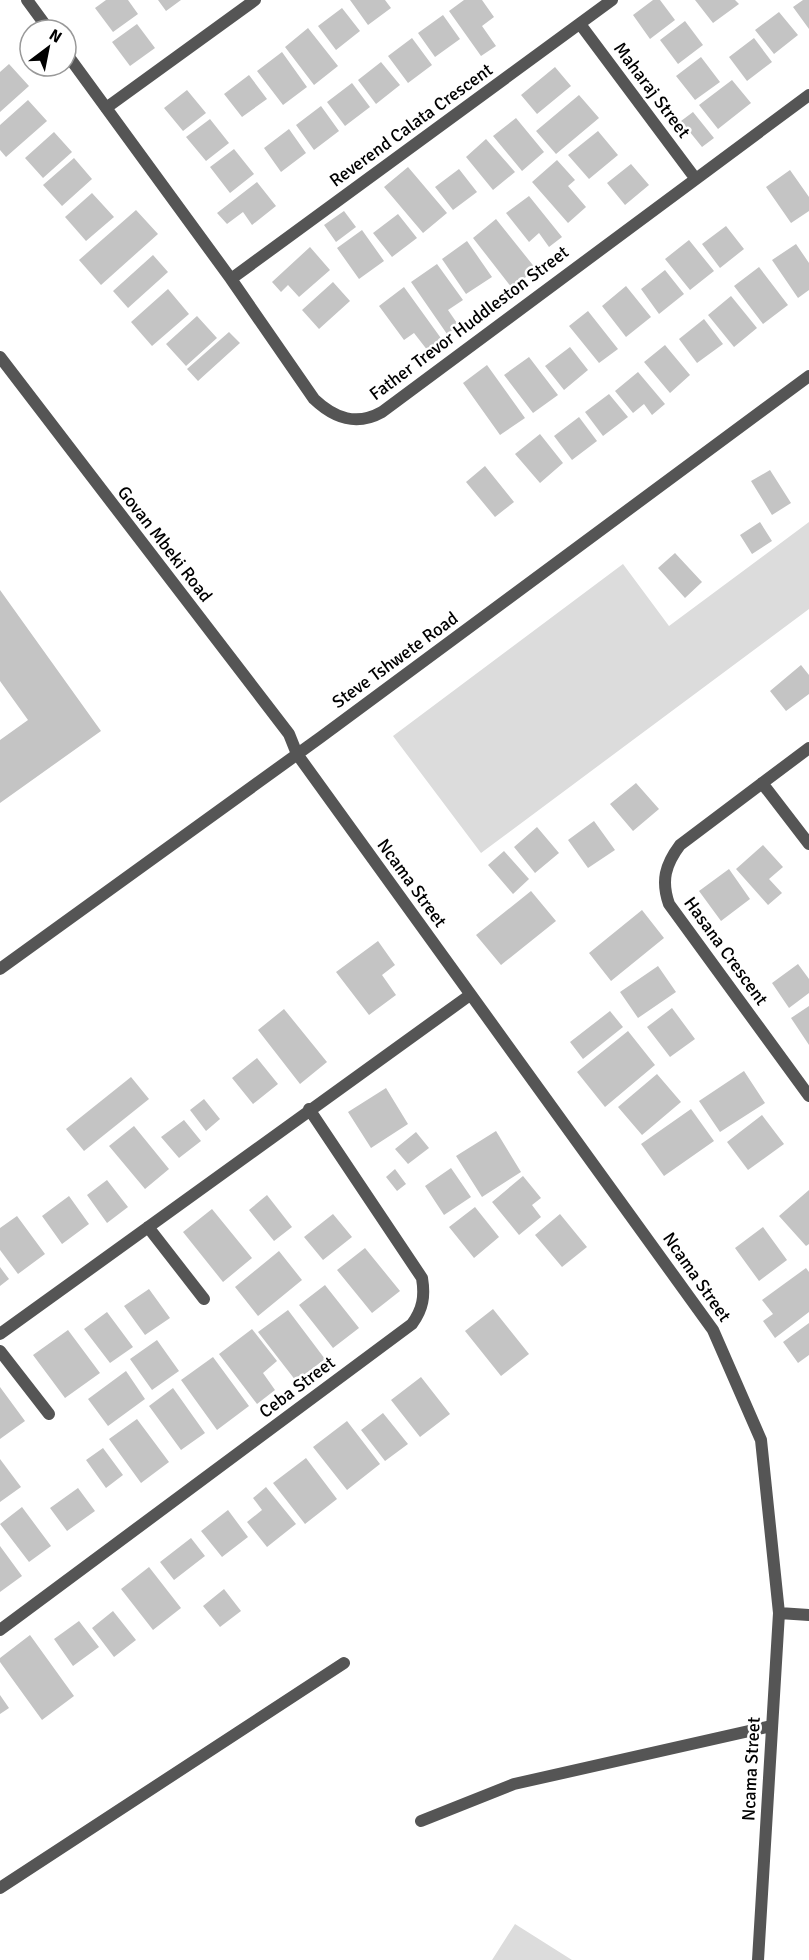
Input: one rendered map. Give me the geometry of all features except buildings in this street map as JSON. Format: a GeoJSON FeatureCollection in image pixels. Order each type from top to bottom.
{"type":"FeatureCollection","features":[{"type":"Feature","properties":{"kind":"street"},"geometry":{"type":"LineString","coordinates":[[27,0],[40,18]]}},
{"type":"Feature","properties":{"kind":"street"},"geometry":{"type":"LineString","coordinates":[[106,108],[255,0]]}},
{"type":"Feature","properties":{"kind":"street","name":"Reverend Calata Crescent"},"geometry":{"type":"LineString","coordinates":[[231,279],[612,0]]}},
{"type":"Feature","properties":{"kind":"street","name":"Maharaj Street"},"geometry":{"type":"LineString","coordinates":[[580,24],[695,177]]}},
{"type":"Feature","properties":{"kind":"street","name":"Father Trevor Huddleston Street"},"geometry":{"type":"LineString","coordinates":[[78,70],[231,279],[314,399],[324,409],[341,418],[369,419],[809,95]]}},
{"type":"Feature","properties":{"kind":"street","name":"Govan Mbeki Road"},"geometry":{"type":"LineString","coordinates":[[0,357],[289,734],[297,754]]}},
{"type":"Feature","properties":{"kind":"street","name":"Steve Tshwete Road"},"geometry":{"type":"LineString","coordinates":[[0,969],[297,754],[809,376]]}},
{"type":"Feature","properties":{"kind":"street","name":"Hasana Crescent"},"geometry":{"type":"LineString","coordinates":[[809,748],[680,845],[670,858],[665,873],[664,889],[669,904],[809,1096]]}},
{"type":"Feature","properties":{"kind":"street","name":"Ncama Street"},"geometry":{"type":"LineString","coordinates":[[297,754],[713,1330],[761,1440],[779,1613],[758,1960]]}},
{"type":"Feature","properties":{"kind":"street"},"geometry":{"type":"LineString","coordinates":[[762,783],[809,844]]}},
{"type":"Feature","properties":{"kind":"street"},"geometry":{"type":"LineString","coordinates":[[0,1334],[470,995]]}},
{"type":"Feature","properties":{"kind":"street","name":"Ceba Street"},"geometry":{"type":"LineString","coordinates":[[0,1630],[412,1324],[419,1315],[424,1291],[422,1278],[309,1109]]}},
{"type":"Feature","properties":{"kind":"street"},"geometry":{"type":"LineString","coordinates":[[148,1227],[204,1299]]}},
{"type":"Feature","properties":{"kind":"street"},"geometry":{"type":"LineString","coordinates":[[0,1351],[49,1414]]}},
{"type":"Feature","properties":{"kind":"street"},"geometry":{"type":"LineString","coordinates":[[779,1613],[809,1615]]}},
{"type":"Feature","properties":{"kind":"street"},"geometry":{"type":"LineString","coordinates":[[0,1888],[344,1663]]}},
{"type":"Feature","properties":{"kind":"street"},"geometry":{"type":"LineString","coordinates":[[421,1821],[514,1784],[771,1726]]}},
{"type":"Feature","properties":{"kind":"shaded area"},"geometry":{"type":"Polygon","coordinates":[[[809,522],[809,609],[481,853],[393,736],[623,564],[669,626],[809,522]]]}},
{"type":"Feature","properties":{"kind":"shaded area"},"geometry":{"type":"Polygon","coordinates":[[[515,1924],[572,1960],[492,1960],[515,1924]]]}}]}
